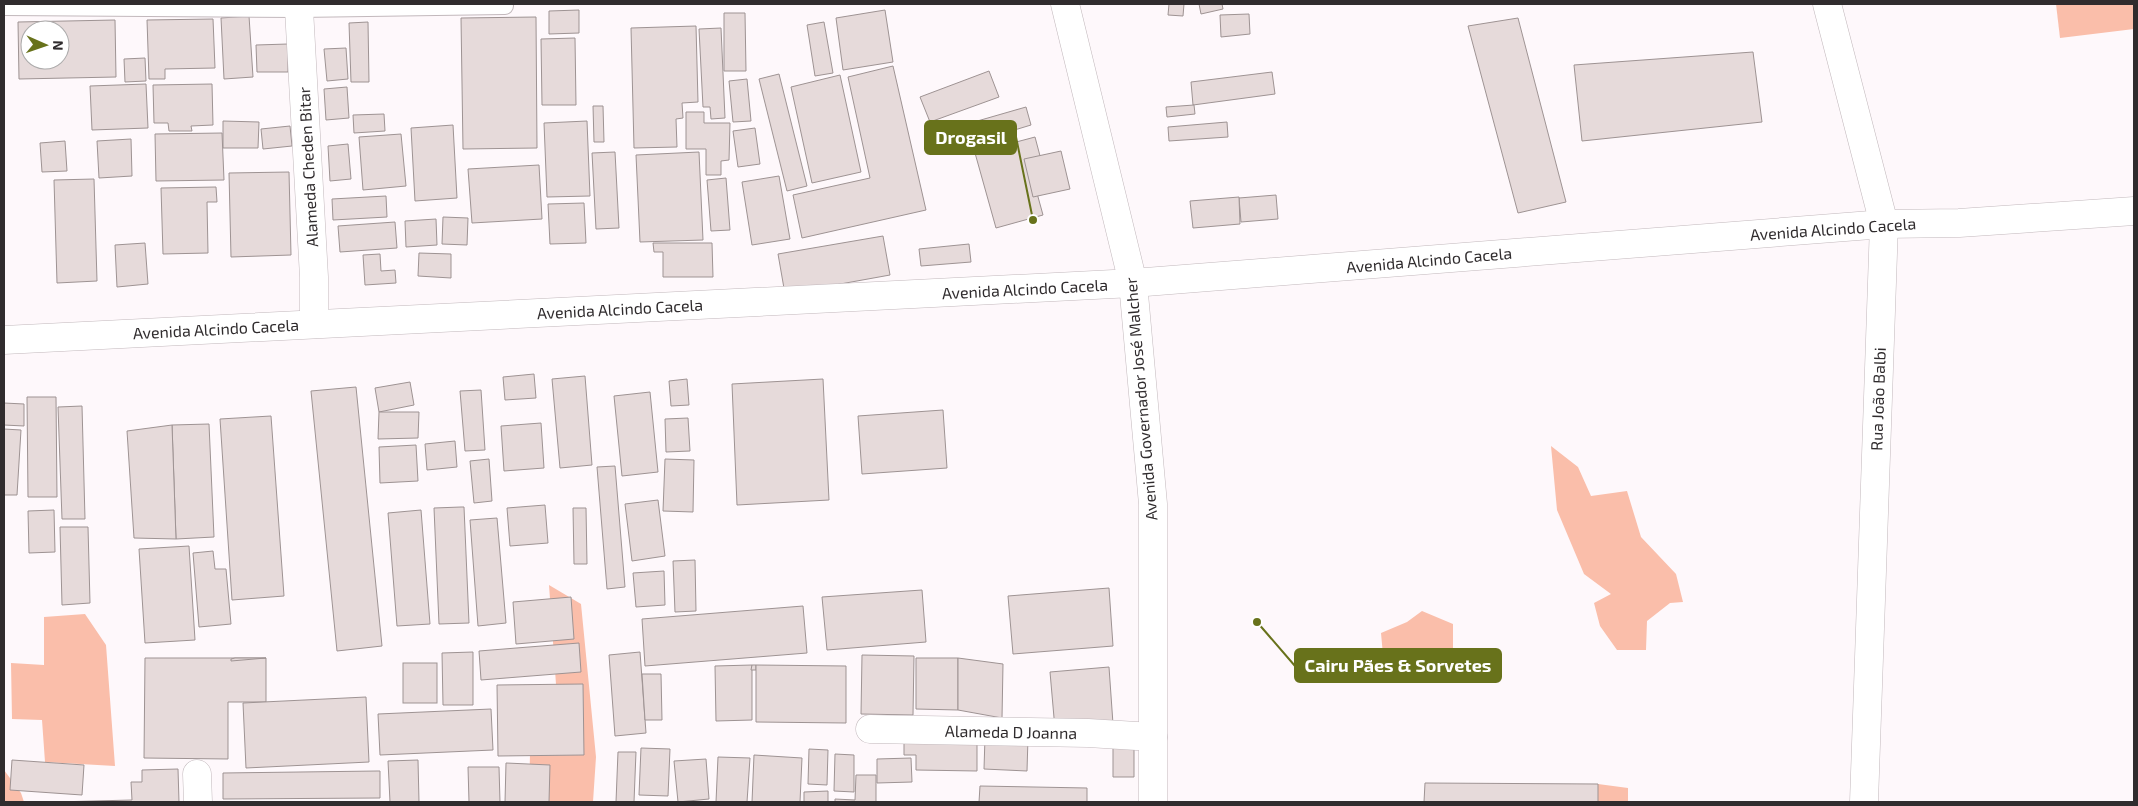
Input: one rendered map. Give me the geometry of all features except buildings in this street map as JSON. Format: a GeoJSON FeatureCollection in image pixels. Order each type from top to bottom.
{"type":"FeatureCollection","features":[{"type":"Feature","properties":{"kind":"main road","name":"Avenida Governador José Malcher"},"geometry":{"type":"LineString","coordinates":[[1065,4],[1133,283],[1153,504],[1153,802]]}},
{"type":"Feature","properties":{"kind":"main road","name":"Rua João Balbi"},"geometry":{"type":"LineString","coordinates":[[1827,4],[1884,224],[1864,802]]}},
{"type":"Feature","properties":{"kind":"main road","name":"Alameda Cheden Bitar"},"geometry":{"type":"LineString","coordinates":[[299,9],[314,277],[314,324]]}},
{"type":"Feature","properties":{"kind":"main road","name":"Avenida Alcindo Cacela"},"geometry":{"type":"LineString","coordinates":[[4,340],[1133,283],[1884,224],[1959,223],[2134,211]]}},
{"type":"Feature","properties":{"kind":"main road","name":"Alameda D Joanna"},"geometry":{"type":"LineString","coordinates":[[870,729],[1088,733],[1153,737]]}},
{"type":"Feature","properties":{"kind":"main road"},"geometry":{"type":"LineString","coordinates":[[197,774],[198,802]]}},
{"type":"Feature","properties":{"kind":"lane"},"geometry":{"type":"LineString","coordinates":[[4,7],[299,9],[506,6]]}},
{"type":"Feature","properties":{"kind":"shaded area"},"geometry":{"type":"Polygon","coordinates":[[[2056,4],[2134,4],[2134,29],[2060,38],[2056,4]]]}},
{"type":"Feature","properties":{"kind":"shaded area"},"geometry":{"type":"Polygon","coordinates":[[[1551,446],[1578,467],[1591,496],[1627,491],[1641,537],[1676,574],[1683,602],[1670,603],[1647,621],[1646,650],[1617,650],[1600,626],[1594,603],[1611,594],[1584,574],[1557,510],[1551,446]]]}},
{"type":"Feature","properties":{"kind":"shaded area"},"geometry":{"type":"Polygon","coordinates":[[[549,585],[581,604],[596,757],[593,802],[529,802],[530,753],[560,741],[549,585]]]}},
{"type":"Feature","properties":{"kind":"shaded area"},"geometry":{"type":"Polygon","coordinates":[[[1422,611],[1453,624],[1453,662],[1383,655],[1381,633],[1407,622],[1422,611]]]}},
{"type":"Feature","properties":{"kind":"shaded area"},"geometry":{"type":"Polygon","coordinates":[[[85,614],[106,645],[115,766],[45,762],[42,720],[12,719],[11,663],[44,665],[44,617],[85,614]]]}},
{"type":"Feature","properties":{"kind":"shaded area"},"geometry":{"type":"Polygon","coordinates":[[[4,770],[21,793],[24,802],[4,802],[4,770]]]}},
{"type":"Feature","properties":{"kind":"shaded area"},"geometry":{"type":"Polygon","coordinates":[[[1598,784],[1628,788],[1628,802],[1598,802],[1598,784]]]}},
{"type":"Feature","properties":{"kind":"place","name":"Drogasil"},"geometry":{"type":"Point","coordinates":[1033,220]}},
{"type":"Feature","properties":{"kind":"place","name":"Cairu Pães & Sorvetes"},"geometry":{"type":"Point","coordinates":[1257,622]}}]}
